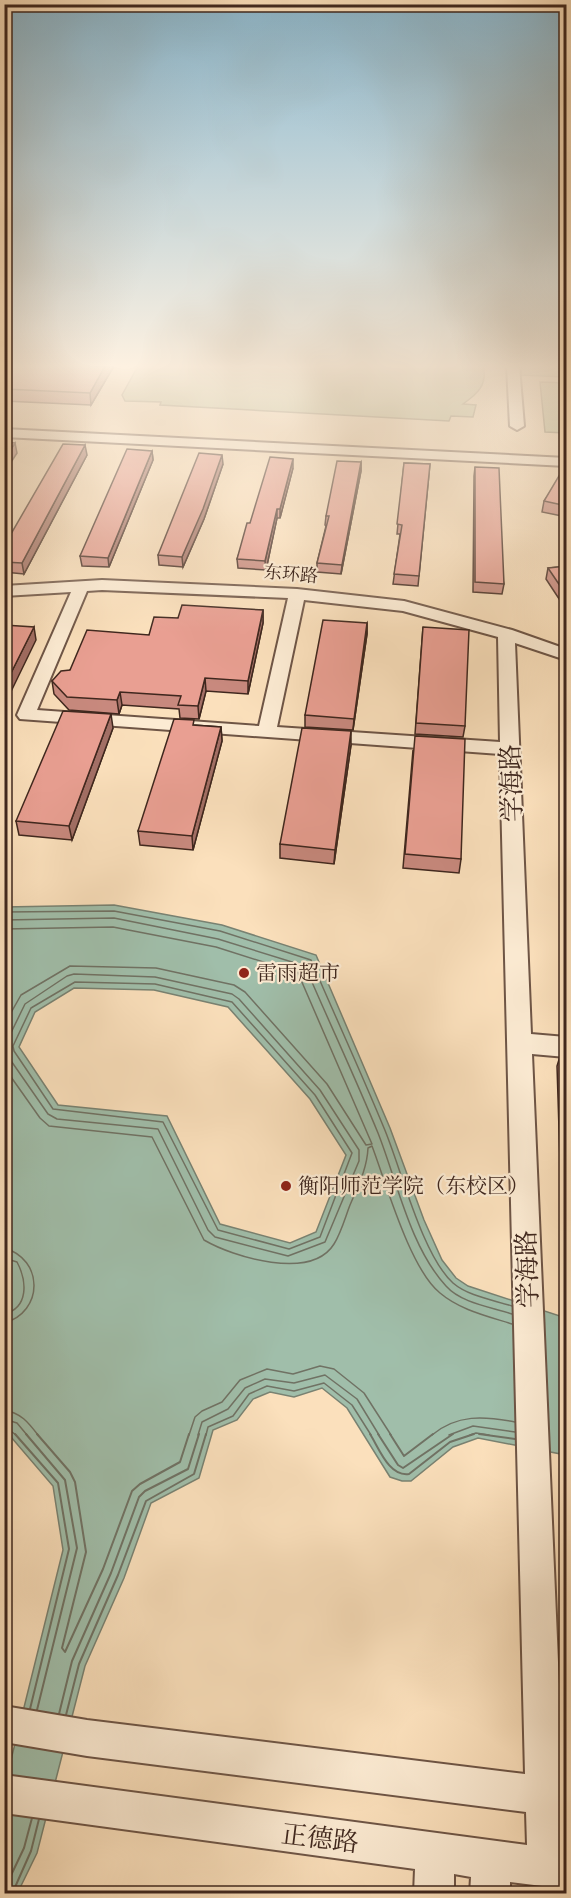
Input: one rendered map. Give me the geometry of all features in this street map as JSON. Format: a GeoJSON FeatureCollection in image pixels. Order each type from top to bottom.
{"type":"FeatureCollection","features":[{"type":"Feature","properties":{"kind":"street"},"geometry":{"type":"LineString","coordinates":[[423,455],[567,462]]}},
{"type":"Feature","properties":{"kind":"street"},"geometry":{"type":"LineString","coordinates":[[520,455],[567,457]]}},
{"type":"Feature","properties":{"kind":"street","name":"东环路"},"geometry":{"type":"LineString","coordinates":[[4,591],[102,585],[297,594],[404,606],[506,634],[567,655]]}},
{"type":"Feature","properties":{"kind":"street"},"geometry":{"type":"LineString","coordinates":[[81,587],[26,715],[510,749]]}},
{"type":"Feature","properties":{"kind":"street"},"geometry":{"type":"LineString","coordinates":[[267,731],[297,594]]}},
{"type":"Feature","properties":{"kind":"street","name":"学海路"},"geometry":{"type":"LineString","coordinates":[[506,634],[534,1478],[555,1796],[557,1869]]}},
{"type":"Feature","properties":{"kind":"street"},"geometry":{"type":"LineString","coordinates":[[519,1043],[567,1047]]}},
{"type":"Feature","properties":{"kind":"street"},"geometry":{"type":"LineString","coordinates":[[4,1724],[87,1738],[555,1796]]}},
{"type":"Feature","properties":{"kind":"street","name":"正德路"},"geometry":{"type":"LineString","coordinates":[[4,1794],[435,1852],[490,1876],[557,1869]]}},
{"type":"Feature","properties":{"kind":"street"},"geometry":{"type":"LineString","coordinates":[[434,1893],[435,1852]]}},
{"type":"Feature","properties":{"kind":"water"},"geometry":{"type":"Polygon","coordinates":[[[114,905],[222,925],[316,955],[390,1128],[424,1220],[442,1260],[456,1278],[468,1286],[566,1318],[566,1455],[478,1438],[453,1447],[411,1481],[402,1481],[390,1477],[347,1408],[322,1388],[294,1397],[270,1392],[253,1399],[237,1420],[213,1430],[199,1478],[151,1503],[124,1578],[85,1666],[37,1853],[17,1894],[5,1893],[5,1784],[63,1550],[53,1486],[5,1430],[4,1315],[11,1280],[4,1266],[4,907],[114,905]],[[74,988],[35,1012],[19,1047],[58,1105],[167,1116],[220,1224],[290,1243],[316,1232],[346,1155],[310,1099],[228,1007],[154,990],[74,988]]]}},
{"type":"Feature","properties":{"kind":"building"},"geometry":{"type":"Polygon","coordinates":[[[57,455],[80,455],[22,563],[4,562],[4,546],[57,455]]]}},
{"type":"Feature","properties":{"kind":"building"},"geometry":{"type":"Polygon","coordinates":[[[125,455],[151,455],[108,558],[80,556],[125,455]]]}},
{"type":"Feature","properties":{"kind":"building"},"geometry":{"type":"Polygon","coordinates":[[[198,455],[222,455],[203,509],[182,557],[158,555],[198,455]]]}},
{"type":"Feature","properties":{"kind":"building"},"geometry":{"type":"Polygon","coordinates":[[[270,457],[293,459],[280,509],[277,509],[265,561],[237,559],[247,523],[250,523],[270,457]]]}},
{"type":"Feature","properties":{"kind":"building"},"geometry":{"type":"Polygon","coordinates":[[[337,461],[361,462],[342,565],[317,563],[329,516],[326,516],[337,461]]]}},
{"type":"Feature","properties":{"kind":"building"},"geometry":{"type":"Polygon","coordinates":[[[404,463],[430,464],[419,576],[394,574],[402,525],[397,524],[404,463]]]}},
{"type":"Feature","properties":{"kind":"building"},"geometry":{"type":"Polygon","coordinates":[[[475,467],[499,468],[504,584],[475,582],[475,467]]]}},
{"type":"Feature","properties":{"kind":"building"},"geometry":{"type":"Polygon","coordinates":[[[563,469],[567,470],[567,506],[544,501],[563,469]]]}},
{"type":"Feature","properties":{"kind":"building"},"geometry":{"type":"Polygon","coordinates":[[[567,566],[567,596],[548,568],[567,566]]]}},
{"type":"Feature","properties":{"kind":"building"},"geometry":{"type":"Polygon","coordinates":[[[182,605],[263,610],[248,681],[205,678],[198,706],[178,705],[181,696],[120,692],[117,700],[67,697],[52,681],[61,671],[70,670],[87,630],[149,635],[154,617],[178,618],[182,605]]]}},
{"type":"Feature","properties":{"kind":"building"},"geometry":{"type":"Polygon","coordinates":[[[323,620],[367,623],[354,719],[305,715],[323,620]]]}},
{"type":"Feature","properties":{"kind":"building"},"geometry":{"type":"Polygon","coordinates":[[[4,625],[34,627],[4,687],[4,625]]]}},
{"type":"Feature","properties":{"kind":"building"},"geometry":{"type":"Polygon","coordinates":[[[423,627],[469,630],[465,726],[416,723],[423,627]]]}},
{"type":"Feature","properties":{"kind":"building"},"geometry":{"type":"Polygon","coordinates":[[[63,711],[111,714],[69,826],[16,821],[63,711]]]}},
{"type":"Feature","properties":{"kind":"building"},"geometry":{"type":"Polygon","coordinates":[[[174,719],[194,720],[193,725],[221,727],[192,836],[138,831],[174,719]]]}},
{"type":"Feature","properties":{"kind":"building"},"geometry":{"type":"Polygon","coordinates":[[[302,728],[351,731],[335,850],[280,844],[302,728]]]}},
{"type":"Feature","properties":{"kind":"building"},"geometry":{"type":"Polygon","coordinates":[[[415,736],[465,739],[461,859],[405,854],[415,736]]]}},
{"type":"Feature","properties":{"kind":"building"},"geometry":{"type":"Polygon","coordinates":[[[565,868],[567,868],[567,906],[565,868]]]}},
{"type":"Feature","properties":{"kind":"building"},"geometry":{"type":"Polygon","coordinates":[[[561,1053],[567,1053],[567,1193],[561,1053]]]}},
{"type":"Feature","properties":{"kind":"place","name":"雷雨超市"},"geometry":{"type":"Point","coordinates":[244,973]}},
{"type":"Feature","properties":{"kind":"place","name":"衡阳师范学院（东校区）"},"geometry":{"type":"Point","coordinates":[286,1186]}}]}
